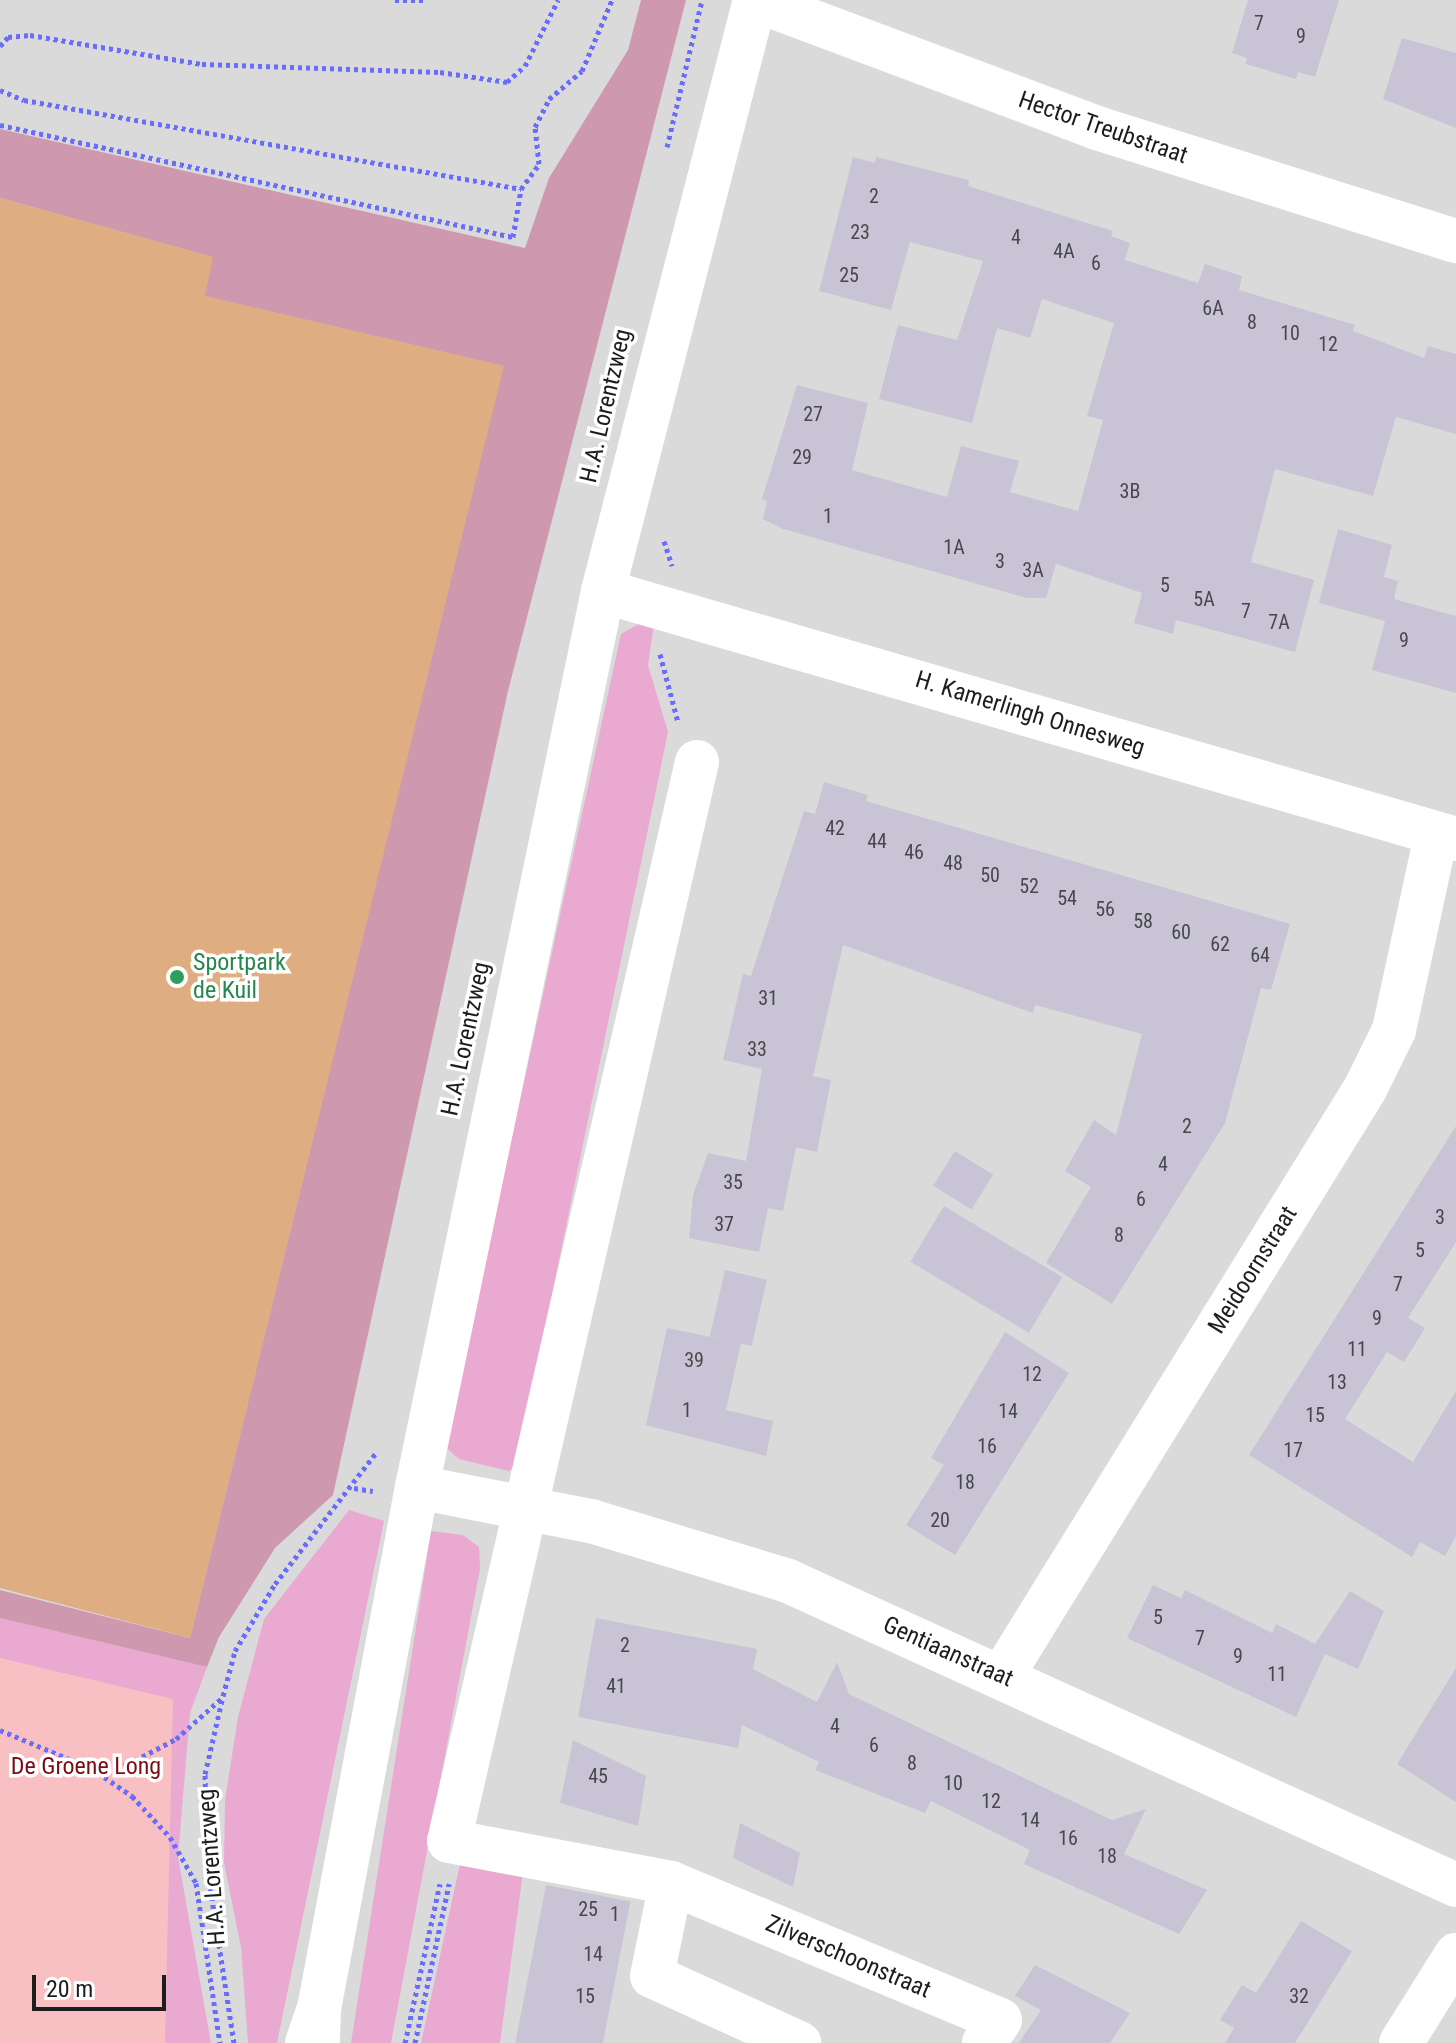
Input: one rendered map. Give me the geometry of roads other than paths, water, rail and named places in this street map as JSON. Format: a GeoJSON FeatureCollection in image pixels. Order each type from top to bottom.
{"type":"FeatureCollection","features":[{"type":"Feature","properties":{"kind":"street","name":"Hector Treubstraat"},"geometry":{"type":"LineString","coordinates":[[755,0],[1097,128],[1456,241]]}},
{"type":"Feature","properties":{"kind":"street","name":"H.A. Lorentzweg"},"geometry":{"type":"LineString","coordinates":[[314,2032],[417,1487],[603,591],[755,0]]}},
{"type":"Feature","properties":{"kind":"street","name":"H. Kamerlingh Onnesweg"},"geometry":{"type":"LineString","coordinates":[[603,591],[669,606],[1446,837]]}},
{"type":"Feature","properties":{"kind":"street"},"geometry":{"type":"LineString","coordinates":[[529,1507],[697,762]]}},
{"type":"Feature","properties":{"kind":"street","name":"Meidoornstraat"},"geometry":{"type":"LineString","coordinates":[[1002,1676],[1365,1089],[1394,1030],[1446,837]]}},
{"type":"Feature","properties":{"kind":"street","name":"Gentiaanstraat"},"geometry":{"type":"LineString","coordinates":[[417,1487],[529,1507],[788,1581],[1456,1885]]}},
{"type":"Feature","properties":{"kind":"street","name":"Zilverschoonstraat"},"geometry":{"type":"LineString","coordinates":[[529,1507],[453,1842],[671,1883],[1000,2020],[984,2043]]}},
{"type":"Feature","properties":{"kind":"street"},"geometry":{"type":"LineString","coordinates":[[671,1883],[652,1976],[799,2043]]}},
{"type":"Feature","properties":{"kind":"street"},"geometry":{"type":"LineString","coordinates":[[1401,2043],[1456,1955]]}},
{"type":"Feature","properties":{"kind":"place","name":"Sportpark de Kuil"},"geometry":{"type":"Point","coordinates":[177,977]}},
{"type":"Feature","properties":{"kind":"park label","name":"De Groene Long"},"geometry":{"type":"Point","coordinates":[86,1767]}}]}
